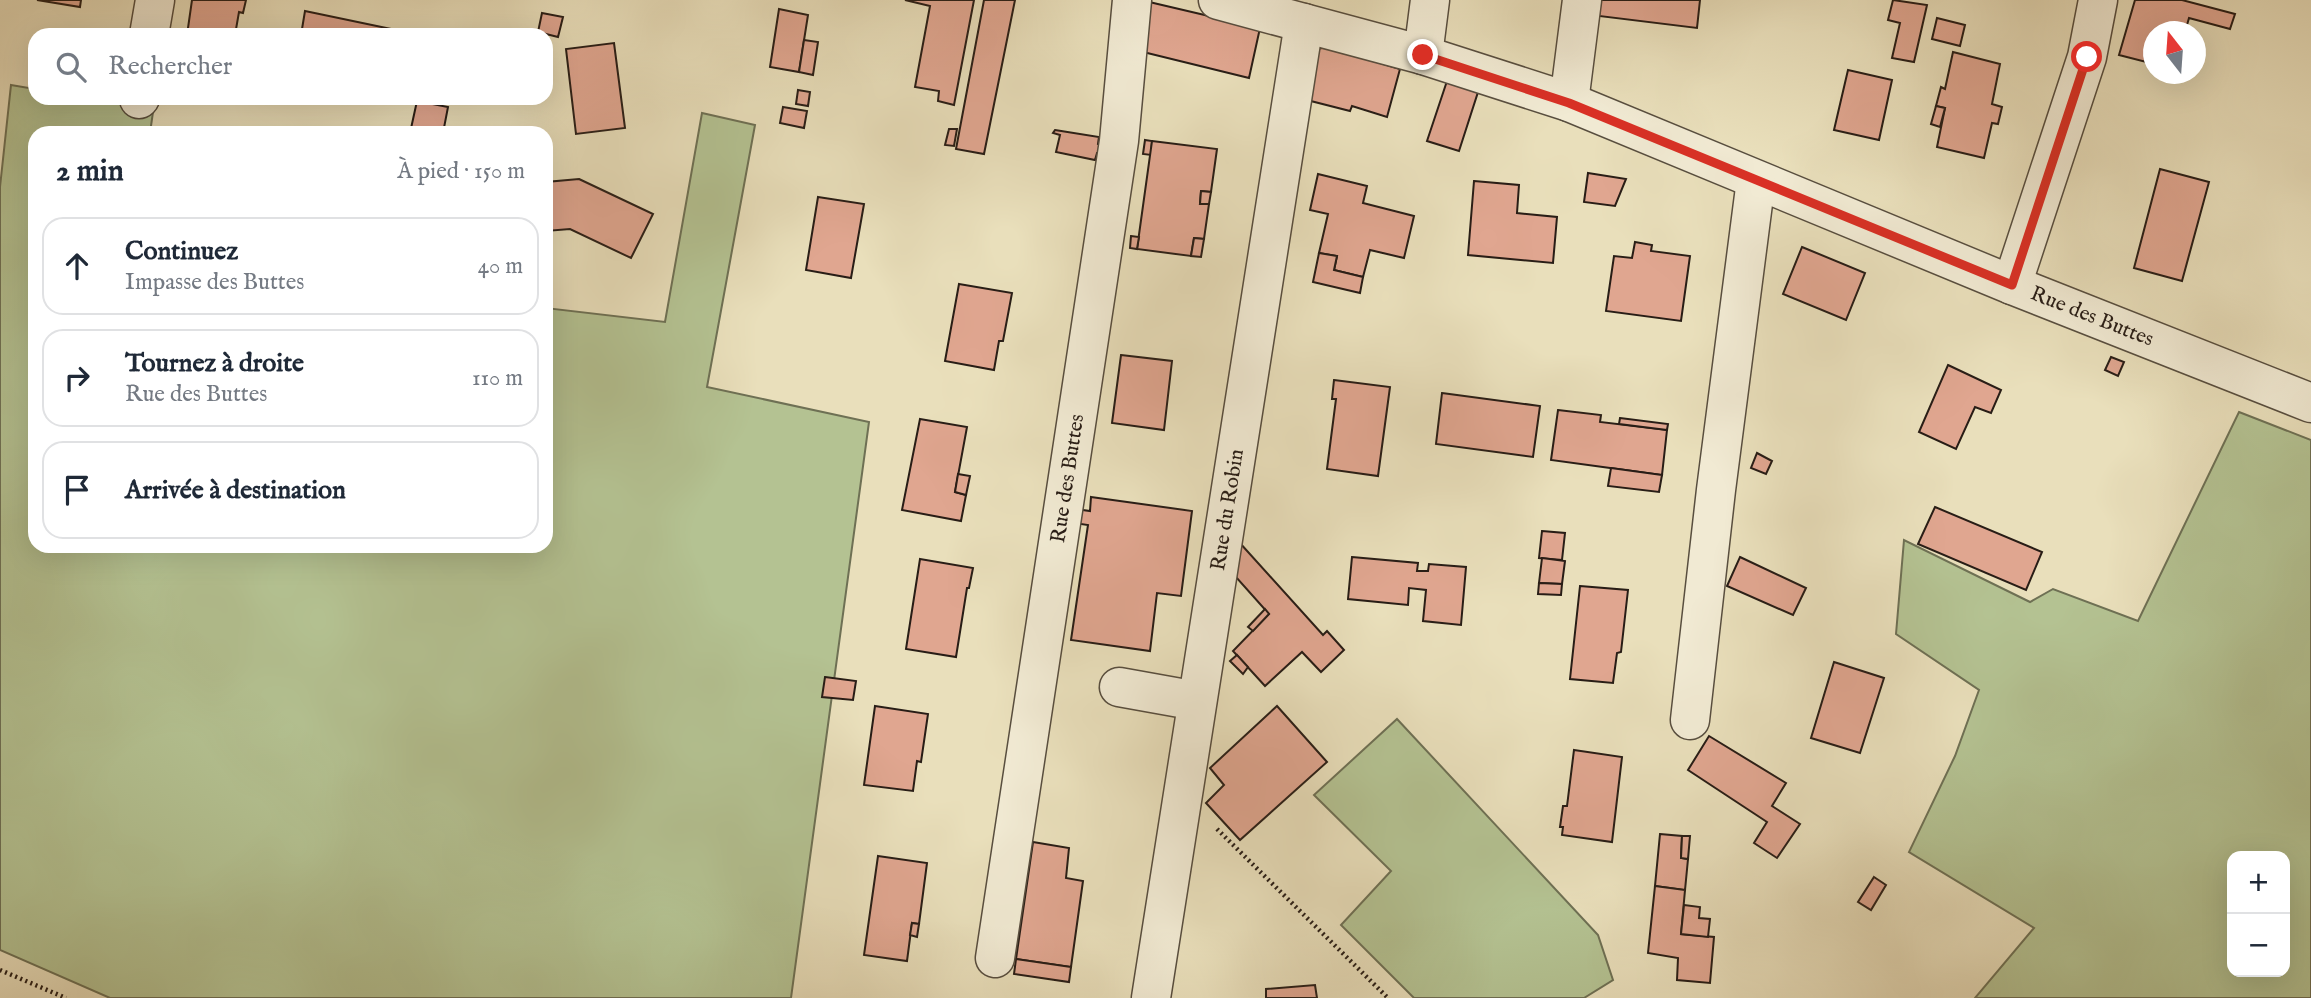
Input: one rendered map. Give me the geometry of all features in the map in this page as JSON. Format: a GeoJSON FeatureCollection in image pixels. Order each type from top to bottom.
{"type":"FeatureCollection","features":[{"type":"Feature","properties":{"kind":"street"},"geometry":{"type":"LineString","coordinates":[[150,28],[155,0]]}},
{"type":"Feature","properties":{"kind":"street","name":"Rue des Buttes"},"geometry":{"type":"LineString","coordinates":[[995,958],[1119,141],[1132,0]]}},
{"type":"Feature","properties":{"kind":"street","name":"Rue des Buttes"},"geometry":{"type":"LineString","coordinates":[[1218,0],[1423,55],[1569,103],[2012,285],[2311,403]]}},
{"type":"Feature","properties":{"kind":"street"},"geometry":{"type":"LineString","coordinates":[[1423,55],[1430,0]]}},
{"type":"Feature","properties":{"kind":"street"},"geometry":{"type":"LineString","coordinates":[[1569,103],[1582,0]]}},
{"type":"Feature","properties":{"kind":"street"},"geometry":{"type":"LineString","coordinates":[[2012,285],[2087,57],[2098,0]]}},
{"type":"Feature","properties":{"kind":"street","name":"Rue du Robin"},"geometry":{"type":"LineString","coordinates":[[1151,998],[1304,23]]}},
{"type":"Feature","properties":{"kind":"street"},"geometry":{"type":"LineString","coordinates":[[1689,720],[1756,180]]}},
{"type":"Feature","properties":{"kind":"street"},"geometry":{"type":"LineString","coordinates":[[1119,687],[1197,701]]}},
{"type":"Feature","properties":{"kind":"path"},"geometry":{"type":"LineString","coordinates":[[1182,795],[1388,998]]}},
{"type":"Feature","properties":{"kind":"path"},"geometry":{"type":"LineString","coordinates":[[0,970],[66,998]]}},
{"type":"Feature","properties":{"kind":"green space"},"geometry":{"type":"Polygon","coordinates":[[[11,85],[28,88],[28,105],[154,105],[151,126],[28,126],[28,553],[553,553],[553,309],[665,322],[702,113],[755,125],[707,387],[869,422],[791,998],[110,998],[0,950],[0,187],[11,85]]]}},
{"type":"Feature","properties":{"kind":"green space"},"geometry":{"type":"Polygon","coordinates":[[[2239,412],[2311,440],[2311,998],[1975,998],[2034,928],[1909,852],[1955,756],[1979,690],[1896,634],[1904,540],[2030,602],[2053,589],[2138,621],[2239,412]]]}},
{"type":"Feature","properties":{"kind":"green space"},"geometry":{"type":"Polygon","coordinates":[[[1397,719],[1598,935],[1613,980],[1584,998],[1414,998],[1341,925],[1391,871],[1314,795],[1397,719]]]}},
{"type":"Feature","properties":{"kind":"building"},"geometry":{"type":"Polygon","coordinates":[[[37,0],[81,0],[80,7],[37,0]]]}},
{"type":"Feature","properties":{"kind":"building"},"geometry":{"type":"Polygon","coordinates":[[[192,0],[246,0],[243,13],[239,12],[236,28],[188,28],[192,0]]]}},
{"type":"Feature","properties":{"kind":"building"},"geometry":{"type":"Polygon","coordinates":[[[905,0],[974,0],[954,105],[938,101],[939,91],[915,87],[930,6],[905,0]]]}},
{"type":"Feature","properties":{"kind":"building"},"geometry":{"type":"Polygon","coordinates":[[[984,0],[1015,0],[984,154],[956,149],[984,0]]]}},
{"type":"Feature","properties":{"kind":"building"},"geometry":{"type":"Polygon","coordinates":[[[1601,0],[1700,0],[1697,28],[1599,16],[1601,0]]]}},
{"type":"Feature","properties":{"kind":"building"},"geometry":{"type":"Polygon","coordinates":[[[1893,0],[1927,5],[1914,62],[1892,58],[1900,23],[1888,20],[1893,0]]]}},
{"type":"Feature","properties":{"kind":"building"},"geometry":{"type":"Polygon","coordinates":[[[2135,0],[2182,0],[2235,14],[2230,29],[2189,18],[2188,21],[2143,21],[2143,61],[2119,55],[2135,0]]]}},
{"type":"Feature","properties":{"kind":"building"},"geometry":{"type":"Polygon","coordinates":[[[1145,1],[1260,28],[1249,78],[1135,50],[1145,1]]]}},
{"type":"Feature","properties":{"kind":"building"},"geometry":{"type":"Polygon","coordinates":[[[779,9],[808,15],[799,72],[770,67],[779,9]]]}},
{"type":"Feature","properties":{"kind":"building"},"geometry":{"type":"Polygon","coordinates":[[[305,11],[386,28],[302,28],[305,11]]]}},
{"type":"Feature","properties":{"kind":"building"},"geometry":{"type":"Polygon","coordinates":[[[542,13],[563,17],[558,37],[553,36],[553,28],[539,28],[542,13]]]}},
{"type":"Feature","properties":{"kind":"building"},"geometry":{"type":"Polygon","coordinates":[[[1937,18],[1965,25],[1960,46],[1932,39],[1937,18]]]}},
{"type":"Feature","properties":{"kind":"building"},"geometry":{"type":"Polygon","coordinates":[[[804,40],[818,42],[813,75],[799,72],[804,40]]]}},
{"type":"Feature","properties":{"kind":"building"},"geometry":{"type":"Polygon","coordinates":[[[614,43],[625,128],[576,134],[566,49],[614,43]]]}},
{"type":"Feature","properties":{"kind":"building"},"geometry":{"type":"Polygon","coordinates":[[[1327,47],[1400,69],[1387,117],[1352,106],[1350,111],[1299,98],[1317,49],[1327,47]]]}},
{"type":"Feature","properties":{"kind":"building"},"geometry":{"type":"Polygon","coordinates":[[[1953,52],[2000,64],[1992,104],[2002,107],[1998,124],[1992,123],[1984,158],[1937,147],[1945,108],[1936,106],[1941,87],[1945,89],[1953,52]]]}},
{"type":"Feature","properties":{"kind":"building"},"geometry":{"type":"Polygon","coordinates":[[[1848,70],[1892,80],[1879,140],[1834,130],[1848,70]]]}},
{"type":"Feature","properties":{"kind":"building"},"geometry":{"type":"Polygon","coordinates":[[[1447,81],[1478,92],[1459,151],[1427,141],[1447,81]]]}},
{"type":"Feature","properties":{"kind":"building"},"geometry":{"type":"Polygon","coordinates":[[[798,90],[810,92],[808,106],[796,104],[798,90]]]}},
{"type":"Feature","properties":{"kind":"building"},"geometry":{"type":"Polygon","coordinates":[[[416,105],[448,107],[444,126],[412,126],[416,105]]]}},
{"type":"Feature","properties":{"kind":"building"},"geometry":{"type":"Polygon","coordinates":[[[1936,106],[1945,108],[1940,127],[1931,124],[1936,106]]]}},
{"type":"Feature","properties":{"kind":"building"},"geometry":{"type":"Polygon","coordinates":[[[783,107],[807,111],[804,128],[780,123],[783,107]]]}},
{"type":"Feature","properties":{"kind":"building"},"geometry":{"type":"Polygon","coordinates":[[[949,129],[957,129],[954,146],[945,145],[949,129]]]}},
{"type":"Feature","properties":{"kind":"building"},"geometry":{"type":"Polygon","coordinates":[[[1055,130],[1099,137],[1098,144],[1110,147],[1108,154],[1097,153],[1095,160],[1056,152],[1060,135],[1053,133],[1055,130]]]}},
{"type":"Feature","properties":{"kind":"building"},"geometry":{"type":"Polygon","coordinates":[[[1145,140],[1152,141],[1151,155],[1143,154],[1145,140]]]}},
{"type":"Feature","properties":{"kind":"building"},"geometry":{"type":"Polygon","coordinates":[[[1152,141],[1217,149],[1211,192],[1201,191],[1200,204],[1209,204],[1204,239],[1194,238],[1191,256],[1137,249],[1152,141]]]}},
{"type":"Feature","properties":{"kind":"building"},"geometry":{"type":"Polygon","coordinates":[[[2160,169],[2209,182],[2182,281],[2134,268],[2160,169]]]}},
{"type":"Feature","properties":{"kind":"building"},"geometry":{"type":"Polygon","coordinates":[[[1588,173],[1626,179],[1615,206],[1584,202],[1588,173]]]}},
{"type":"Feature","properties":{"kind":"building"},"geometry":{"type":"Polygon","coordinates":[[[1318,174],[1367,186],[1363,203],[1414,216],[1404,258],[1370,250],[1363,277],[1334,270],[1337,256],[1319,253],[1328,214],[1310,210],[1318,174]]]}},
{"type":"Feature","properties":{"kind":"building"},"geometry":{"type":"Polygon","coordinates":[[[579,179],[653,214],[631,258],[570,229],[553,230],[553,181],[579,179]]]}},
{"type":"Feature","properties":{"kind":"building"},"geometry":{"type":"Polygon","coordinates":[[[1474,181],[1519,185],[1517,213],[1557,217],[1553,263],[1468,255],[1474,181]]]}},
{"type":"Feature","properties":{"kind":"building"},"geometry":{"type":"Polygon","coordinates":[[[1201,191],[1211,192],[1209,204],[1200,204],[1201,191]]]}},
{"type":"Feature","properties":{"kind":"building"},"geometry":{"type":"Polygon","coordinates":[[[818,197],[864,204],[851,278],[806,270],[818,197]]]}},
{"type":"Feature","properties":{"kind":"building"},"geometry":{"type":"Polygon","coordinates":[[[1131,236],[1139,237],[1137,249],[1130,248],[1131,236]]]}},
{"type":"Feature","properties":{"kind":"building"},"geometry":{"type":"Polygon","coordinates":[[[1194,238],[1204,239],[1201,257],[1191,256],[1194,238]]]}},
{"type":"Feature","properties":{"kind":"building"},"geometry":{"type":"Polygon","coordinates":[[[1635,242],[1652,245],[1651,251],[1690,256],[1681,321],[1606,311],[1614,256],[1632,258],[1635,242]]]}},
{"type":"Feature","properties":{"kind":"building"},"geometry":{"type":"Polygon","coordinates":[[[1802,247],[1865,273],[1846,320],[1783,294],[1802,247]]]}},
{"type":"Feature","properties":{"kind":"building"},"geometry":{"type":"Polygon","coordinates":[[[1319,253],[1337,256],[1334,270],[1363,277],[1360,293],[1313,282],[1319,253]]]}},
{"type":"Feature","properties":{"kind":"building"},"geometry":{"type":"Polygon","coordinates":[[[959,284],[1012,293],[1003,341],[999,341],[994,370],[945,361],[959,284]]]}},
{"type":"Feature","properties":{"kind":"building"},"geometry":{"type":"Polygon","coordinates":[[[1121,355],[1172,361],[1164,430],[1112,423],[1121,355]]]}},
{"type":"Feature","properties":{"kind":"building"},"geometry":{"type":"Polygon","coordinates":[[[2111,357],[2124,362],[2118,376],[2105,370],[2111,357]]]}},
{"type":"Feature","properties":{"kind":"building"},"geometry":{"type":"Polygon","coordinates":[[[1948,365],[2001,390],[1991,413],[1975,407],[1956,449],[1919,432],[1948,365]]]}},
{"type":"Feature","properties":{"kind":"building"},"geometry":{"type":"Polygon","coordinates":[[[1334,380],[1390,387],[1378,476],[1327,469],[1336,399],[1332,399],[1334,380]]]}},
{"type":"Feature","properties":{"kind":"building"},"geometry":{"type":"Polygon","coordinates":[[[1442,393],[1540,406],[1533,457],[1436,444],[1442,393]]]}},
{"type":"Feature","properties":{"kind":"building"},"geometry":{"type":"Polygon","coordinates":[[[1558,410],[1601,415],[1600,422],[1667,430],[1662,475],[1551,460],[1558,410]]]}},
{"type":"Feature","properties":{"kind":"building"},"geometry":{"type":"Polygon","coordinates":[[[1620,418],[1668,424],[1667,430],[1619,424],[1620,418]]]}},
{"type":"Feature","properties":{"kind":"building"},"geometry":{"type":"Polygon","coordinates":[[[920,419],[967,427],[955,492],[966,495],[961,521],[902,510],[920,419]]]}},
{"type":"Feature","properties":{"kind":"building"},"geometry":{"type":"Polygon","coordinates":[[[1757,453],[1772,461],[1766,474],[1751,468],[1757,453]]]}},
{"type":"Feature","properties":{"kind":"building"},"geometry":{"type":"Polygon","coordinates":[[[1611,468],[1662,475],[1659,492],[1608,486],[1611,468]]]}},
{"type":"Feature","properties":{"kind":"building"},"geometry":{"type":"Polygon","coordinates":[[[958,474],[970,476],[966,495],[955,492],[958,474]]]}},
{"type":"Feature","properties":{"kind":"building"},"geometry":{"type":"Polygon","coordinates":[[[1091,497],[1192,511],[1181,596],[1157,593],[1150,651],[1071,640],[1088,525],[1074,523],[1076,509],[1090,511],[1091,497]]]}},
{"type":"Feature","properties":{"kind":"building"},"geometry":{"type":"Polygon","coordinates":[[[1935,507],[2042,552],[2026,590],[1918,544],[1935,507]]]}},
{"type":"Feature","properties":{"kind":"building"},"geometry":{"type":"Polygon","coordinates":[[[1542,531],[1565,533],[1562,560],[1539,558],[1542,531]]]}},
{"type":"Feature","properties":{"kind":"building"},"geometry":{"type":"Polygon","coordinates":[[[1239,542],[1323,635],[1327,631],[1344,650],[1321,672],[1302,652],[1265,686],[1233,651],[1269,614],[1235,576],[1239,542]]]}},
{"type":"Feature","properties":{"kind":"building"},"geometry":{"type":"Polygon","coordinates":[[[1352,557],[1418,563],[1417,571],[1428,571],[1429,564],[1466,567],[1461,625],[1423,621],[1426,590],[1409,588],[1408,605],[1348,599],[1352,557]]]}},
{"type":"Feature","properties":{"kind":"building"},"geometry":{"type":"Polygon","coordinates":[[[1740,557],[1806,588],[1793,615],[1727,586],[1740,557]]]}},
{"type":"Feature","properties":{"kind":"building"},"geometry":{"type":"Polygon","coordinates":[[[1542,558],[1565,561],[1562,584],[1539,583],[1542,558]]]}},
{"type":"Feature","properties":{"kind":"building"},"geometry":{"type":"Polygon","coordinates":[[[920,559],[973,568],[967,588],[956,657],[906,649],[920,559]]]}},
{"type":"Feature","properties":{"kind":"building"},"geometry":{"type":"Polygon","coordinates":[[[1539,583],[1562,584],[1561,595],[1538,594],[1539,583]]]}},
{"type":"Feature","properties":{"kind":"building"},"geometry":{"type":"Polygon","coordinates":[[[1580,586],[1628,590],[1621,652],[1617,653],[1613,683],[1570,679],[1580,586]]]}},
{"type":"Feature","properties":{"kind":"building"},"geometry":{"type":"Polygon","coordinates":[[[1265,609],[1269,614],[1253,631],[1248,627],[1265,609]]]}},
{"type":"Feature","properties":{"kind":"building"},"geometry":{"type":"Polygon","coordinates":[[[1237,655],[1248,667],[1243,674],[1230,661],[1237,655]]]}},
{"type":"Feature","properties":{"kind":"building"},"geometry":{"type":"Polygon","coordinates":[[[1834,662],[1884,678],[1860,753],[1811,738],[1834,662]]]}},
{"type":"Feature","properties":{"kind":"building"},"geometry":{"type":"Polygon","coordinates":[[[825,677],[856,681],[853,700],[822,697],[825,677]]]}},
{"type":"Feature","properties":{"kind":"building"},"geometry":{"type":"Polygon","coordinates":[[[875,706],[928,714],[921,762],[917,761],[913,791],[864,785],[875,706]]]}},
{"type":"Feature","properties":{"kind":"building"},"geometry":{"type":"Polygon","coordinates":[[[1277,706],[1327,762],[1240,840],[1206,803],[1224,785],[1210,768],[1277,706]]]}},
{"type":"Feature","properties":{"kind":"building"},"geometry":{"type":"Polygon","coordinates":[[[1709,736],[1786,783],[1772,806],[1800,824],[1777,858],[1754,843],[1767,822],[1688,770],[1709,736]]]}},
{"type":"Feature","properties":{"kind":"building"},"geometry":{"type":"Polygon","coordinates":[[[1574,750],[1622,757],[1612,842],[1562,835],[1563,827],[1560,827],[1563,806],[1567,806],[1574,750]]]}},
{"type":"Feature","properties":{"kind":"building"},"geometry":{"type":"Polygon","coordinates":[[[1660,834],[1682,836],[1681,858],[1688,859],[1685,890],[1655,886],[1660,834]]]}},
{"type":"Feature","properties":{"kind":"building"},"geometry":{"type":"Polygon","coordinates":[[[1682,836],[1690,836],[1688,859],[1681,858],[1682,836]]]}},
{"type":"Feature","properties":{"kind":"building"},"geometry":{"type":"Polygon","coordinates":[[[1033,842],[1069,848],[1066,878],[1083,881],[1071,967],[1016,959],[1033,842]]]}},
{"type":"Feature","properties":{"kind":"building"},"geometry":{"type":"Polygon","coordinates":[[[878,856],[927,863],[919,924],[912,923],[907,961],[864,955],[878,856]]]}},
{"type":"Feature","properties":{"kind":"building"},"geometry":{"type":"Polygon","coordinates":[[[1874,877],[1886,885],[1871,910],[1858,902],[1874,877]]]}},
{"type":"Feature","properties":{"kind":"building"},"geometry":{"type":"Polygon","coordinates":[[[1655,886],[1685,890],[1681,934],[1714,937],[1710,983],[1677,980],[1678,958],[1648,953],[1655,886]]]}},
{"type":"Feature","properties":{"kind":"building"},"geometry":{"type":"Polygon","coordinates":[[[1684,905],[1700,907],[1699,918],[1710,919],[1708,937],[1681,934],[1684,905]]]}},
{"type":"Feature","properties":{"kind":"building"},"geometry":{"type":"Polygon","coordinates":[[[912,923],[919,924],[917,937],[910,935],[912,923]]]}},
{"type":"Feature","properties":{"kind":"building"},"geometry":{"type":"Polygon","coordinates":[[[1016,959],[1071,967],[1069,982],[1014,974],[1016,959]]]}},
{"type":"Feature","properties":{"kind":"building"},"geometry":{"type":"Polygon","coordinates":[[[1315,985],[1317,998],[1266,998],[1266,989],[1315,985]]]}},
{"type":"Feature","properties":{"kind":"route"},"geometry":{"type":"LineString","coordinates":[[1423,55],[1569,103],[2012,285],[2087,57]]}}]}
